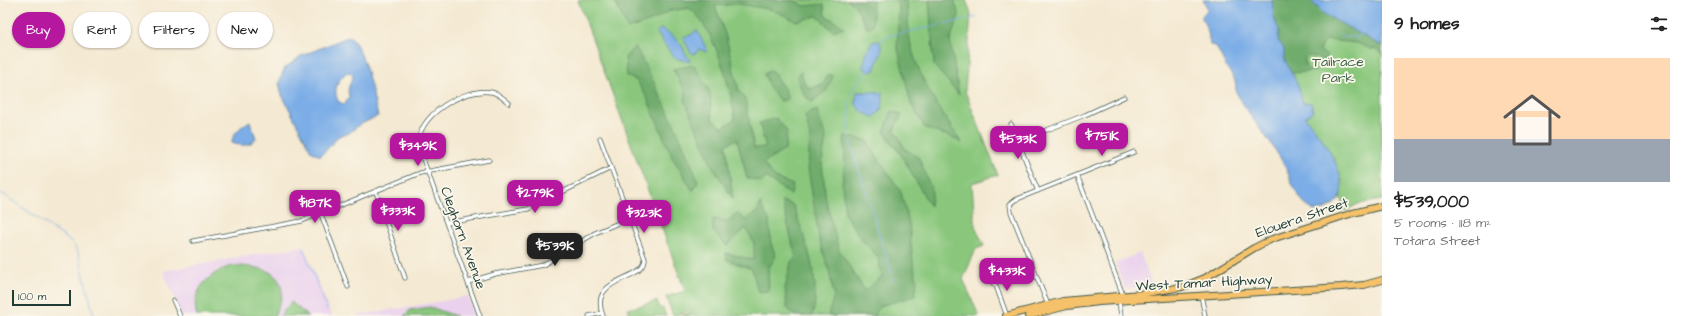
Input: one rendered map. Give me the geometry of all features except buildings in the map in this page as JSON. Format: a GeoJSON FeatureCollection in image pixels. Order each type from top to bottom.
{"type":"FeatureCollection","features":[{"type":"Feature","properties":{"kind":"highway","name":"Elouera Street"},"geometry":{"type":"LineString","coordinates":[[1195,283],[1272,239],[1353,213],[1382,206]]}},
{"type":"Feature","properties":{"kind":"highway","name":"West Tamar Highway"},"geometry":{"type":"LineString","coordinates":[[1028,316],[1067,306],[1200,295],[1341,287],[1364,285],[1382,280]]}},
{"type":"Feature","properties":{"kind":"highway","name":"West Tamar Highway"},"geometry":{"type":"LineString","coordinates":[[1007,316],[1048,305],[1078,300],[1160,292],[1195,283]]}},
{"type":"Feature","properties":{"kind":"highway"},"geometry":{"type":"LineString","coordinates":[[1195,283],[1200,295]]}},
{"type":"Feature","properties":{"kind":"street","name":"Cleghorn Avenue"},"geometry":{"type":"LineString","coordinates":[[480,316],[418,142],[422,128],[431,116],[450,102],[477,92],[484,91],[497,93],[509,102]]}},
{"type":"Feature","properties":{"kind":"street"},"geometry":{"type":"LineString","coordinates":[[1019,141],[1085,115],[1124,97]]}},
{"type":"Feature","properties":{"kind":"street"},"geometry":{"type":"LineString","coordinates":[[1011,124],[1038,191]]}},
{"type":"Feature","properties":{"kind":"street"},"geometry":{"type":"LineString","coordinates":[[588,316],[602,314],[599,302],[608,288],[623,277],[640,270],[646,263],[600,138]]}},
{"type":"Feature","properties":{"kind":"street"},"geometry":{"type":"LineString","coordinates":[[1048,305],[1010,208],[1012,202],[1134,152]]}},
{"type":"Feature","properties":{"kind":"street"},"geometry":{"type":"LineString","coordinates":[[193,241],[290,224],[321,214],[420,173],[489,160]]}},
{"type":"Feature","properties":{"kind":"street"},"geometry":{"type":"LineString","coordinates":[[447,223],[528,209],[611,168]]}},
{"type":"Feature","properties":{"kind":"street"},"geometry":{"type":"LineString","coordinates":[[1077,175],[1123,295]]}},
{"type":"Feature","properties":{"kind":"street"},"geometry":{"type":"LineString","coordinates":[[376,192],[405,278]]}},
{"type":"Feature","properties":{"kind":"street"},"geometry":{"type":"LineString","coordinates":[[321,214],[348,287]]}},
{"type":"Feature","properties":{"kind":"street"},"geometry":{"type":"LineString","coordinates":[[468,282],[495,274],[543,265],[591,235],[630,218]]}},
{"type":"Feature","properties":{"kind":"street"},"geometry":{"type":"LineString","coordinates":[[989,279],[996,286],[1007,316]]}},
{"type":"Feature","properties":{"kind":"street"},"geometry":{"type":"LineString","coordinates":[[1200,295],[1205,316]]}},
{"type":"Feature","properties":{"kind":"street"},"geometry":{"type":"LineString","coordinates":[[173,300],[180,316]]}},
{"type":"Feature","properties":{"kind":"street"},"geometry":{"type":"LineString","coordinates":[[1119,301],[1121,316]]}},
{"type":"Feature","properties":{"kind":"shaded area"},"geometry":{"type":"Polygon","coordinates":[[[303,246],[332,316],[182,316],[163,271],[303,246]]]}},
{"type":"Feature","properties":{"kind":"shaded area"},"geometry":{"type":"Polygon","coordinates":[[[1140,253],[1152,285],[1125,289],[1115,263],[1140,253]]]}},
{"type":"Feature","properties":{"kind":"shaded area"},"geometry":{"type":"Polygon","coordinates":[[[468,296],[475,316],[353,316],[443,301],[468,296]]]}},
{"type":"Feature","properties":{"kind":"green space"},"geometry":{"type":"Polygon","coordinates":[[[578,0],[966,0],[971,14],[965,91],[998,175],[972,183],[975,226],[984,246],[976,249],[963,279],[979,316],[680,316],[693,311],[692,309],[673,316],[666,297],[685,291],[578,0]]]}},
{"type":"Feature","properties":{"kind":"green space"},"geometry":{"type":"Polygon","coordinates":[[[614,0],[793,0],[804,6],[824,4],[825,15],[844,27],[833,31],[817,16],[796,21],[773,10],[739,4],[715,6],[726,37],[739,91],[745,99],[754,148],[766,147],[759,123],[776,118],[787,131],[785,150],[763,163],[775,178],[793,185],[791,195],[766,177],[762,182],[747,178],[737,139],[726,145],[733,199],[713,167],[685,101],[686,93],[673,69],[694,65],[710,92],[712,119],[722,128],[735,119],[730,91],[720,59],[706,29],[698,17],[689,8],[669,11],[656,19],[628,29],[614,0]]]}},
{"type":"Feature","properties":{"kind":"green space"},"geometry":{"type":"Polygon","coordinates":[[[847,0],[873,0],[873,24],[867,29],[855,5],[847,0]]]}},
{"type":"Feature","properties":{"kind":"green space"},"geometry":{"type":"Polygon","coordinates":[[[895,0],[907,0],[911,46],[920,72],[932,97],[962,143],[951,137],[925,128],[911,104],[897,45],[899,8],[895,0]]]}},
{"type":"Feature","properties":{"kind":"green space"},"geometry":{"type":"Polygon","coordinates":[[[929,0],[955,0],[959,15],[950,40],[959,95],[934,65],[929,0]]]}},
{"type":"Feature","properties":{"kind":"green space","name":"Tailrace Park"},"geometry":{"type":"Polygon","coordinates":[[[1272,0],[1310,0],[1330,18],[1382,46],[1382,200],[1358,204],[1345,211],[1340,196],[1342,182],[1334,159],[1305,117],[1313,111],[1311,103],[1303,103],[1301,100],[1300,92],[1291,71],[1272,7],[1272,0]]]}},
{"type":"Feature","properties":{"kind":"green space"},"geometry":{"type":"Polygon","coordinates":[[[1272,0],[1310,0],[1324,14],[1382,46],[1382,54],[1377,49],[1371,49],[1357,43],[1327,40],[1321,45],[1320,51],[1327,56],[1326,60],[1308,56],[1305,59],[1305,65],[1308,70],[1316,71],[1292,73],[1284,59],[1284,48],[1278,41],[1279,30],[1274,18],[1272,0]]]}},
{"type":"Feature","properties":{"kind":"green space"},"geometry":{"type":"Polygon","coordinates":[[[635,46],[684,146],[698,181],[693,191],[672,157],[647,98],[637,81],[627,76],[625,58],[635,46]]]}},
{"type":"Feature","properties":{"kind":"green space"},"geometry":{"type":"Polygon","coordinates":[[[771,70],[785,90],[788,99],[780,101],[770,88],[764,74],[771,70]]]}},
{"type":"Feature","properties":{"kind":"green space"},"geometry":{"type":"Polygon","coordinates":[[[801,71],[804,82],[809,89],[823,84],[829,74],[833,76],[827,90],[812,102],[804,95],[797,78],[801,71]]]}},
{"type":"Feature","properties":{"kind":"green space"},"geometry":{"type":"Polygon","coordinates":[[[817,110],[826,138],[822,163],[826,201],[839,250],[865,291],[882,276],[878,257],[859,236],[845,214],[842,185],[845,157],[844,136],[866,140],[901,192],[909,224],[913,262],[917,281],[915,296],[880,306],[874,316],[828,316],[834,295],[829,271],[819,238],[808,168],[810,137],[805,115],[817,110]]]}},
{"type":"Feature","properties":{"kind":"green space"},"geometry":{"type":"Polygon","coordinates":[[[892,111],[902,115],[894,129],[905,149],[919,158],[932,191],[930,206],[902,156],[884,132],[892,111]]]}},
{"type":"Feature","properties":{"kind":"green space"},"geometry":{"type":"Polygon","coordinates":[[[782,201],[793,205],[811,260],[815,289],[815,303],[812,316],[796,316],[787,308],[785,288],[791,262],[796,258],[782,201]]]}},
{"type":"Feature","properties":{"kind":"green space"},"geometry":{"type":"Polygon","coordinates":[[[760,203],[769,220],[771,244],[776,256],[768,269],[769,291],[758,292],[752,269],[727,260],[726,253],[754,260],[754,243],[746,228],[727,246],[713,231],[713,219],[728,221],[737,213],[745,220],[758,211],[760,203]]]}},
{"type":"Feature","properties":{"kind":"green space"},"geometry":{"type":"Polygon","coordinates":[[[232,266],[264,270],[276,277],[280,284],[282,295],[274,316],[197,316],[195,307],[196,298],[203,284],[216,273],[232,266]]]}},
{"type":"Feature","properties":{"kind":"green space"},"geometry":{"type":"Polygon","coordinates":[[[657,301],[660,309],[663,308],[666,316],[631,316],[628,309],[657,301]]]}},
{"type":"Feature","properties":{"kind":"green space"},"geometry":{"type":"Polygon","coordinates":[[[291,302],[308,316],[280,316],[291,302]]]}},
{"type":"Feature","properties":{"kind":"green space"},"geometry":{"type":"Polygon","coordinates":[[[430,307],[456,316],[404,316],[410,310],[430,307]]]}},
{"type":"Feature","properties":{"kind":"water"},"geometry":{"type":"Polygon","coordinates":[[[1203,0],[1272,0],[1274,18],[1279,30],[1278,41],[1284,49],[1285,60],[1297,83],[1303,102],[1311,103],[1313,111],[1305,117],[1328,148],[1340,175],[1342,187],[1339,198],[1331,206],[1323,210],[1314,211],[1301,199],[1297,193],[1281,159],[1236,92],[1234,78],[1216,46],[1210,45],[1208,32],[1202,18],[1208,9],[1203,0]]]}},
{"type":"Feature","properties":{"kind":"water"},"geometry":{"type":"Polygon","coordinates":[[[1310,0],[1382,0],[1382,46],[1324,14],[1310,0]]]}},
{"type":"Feature","properties":{"kind":"water"},"geometry":{"type":"Polygon","coordinates":[[[660,29],[669,33],[678,41],[690,59],[690,62],[675,58],[657,32],[660,29]]]}},
{"type":"Feature","properties":{"kind":"water"},"geometry":{"type":"Polygon","coordinates":[[[697,30],[707,50],[706,52],[699,49],[693,54],[683,37],[691,35],[697,30]]]}},
{"type":"Feature","properties":{"kind":"water"},"geometry":{"type":"Polygon","coordinates":[[[350,36],[356,44],[364,63],[378,116],[359,125],[348,134],[339,136],[320,156],[311,151],[282,95],[279,83],[284,69],[301,56],[350,36]],[[347,72],[338,82],[336,88],[338,101],[343,104],[346,103],[349,97],[348,89],[353,74],[347,72]]]}},
{"type":"Feature","properties":{"kind":"water"},"geometry":{"type":"Polygon","coordinates":[[[879,41],[881,45],[880,56],[874,71],[868,71],[863,67],[867,52],[872,42],[879,41]]]}},
{"type":"Feature","properties":{"kind":"water"},"geometry":{"type":"Polygon","coordinates":[[[857,92],[882,93],[883,104],[879,113],[873,117],[862,112],[855,103],[857,92]]]}},
{"type":"Feature","properties":{"kind":"water"},"geometry":{"type":"Polygon","coordinates":[[[250,121],[256,138],[254,141],[245,145],[232,143],[232,139],[236,133],[250,121]]]}},
{"type":"Feature","properties":{"kind":"waterway"},"geometry":{"type":"LineString","coordinates":[[880,42],[888,36],[977,17]]}},
{"type":"Feature","properties":{"kind":"waterway"},"geometry":{"type":"LineString","coordinates":[[1339,34],[1346,38],[1352,36],[1357,39],[1361,33]]}},
{"type":"Feature","properties":{"kind":"waterway"},"geometry":{"type":"LineString","coordinates":[[850,94],[865,70]]}},
{"type":"Feature","properties":{"kind":"waterway"},"geometry":{"type":"LineString","coordinates":[[849,102],[849,138],[894,281]]}},
{"type":"Feature","properties":{"kind":"waterway"},"geometry":{"type":"LineString","coordinates":[[0,192],[73,244],[78,253],[94,316]]}},
{"type":"Feature","properties":{"kind":"waterway"},"geometry":{"type":"LineString","coordinates":[[304,249],[327,310]]}}]}
